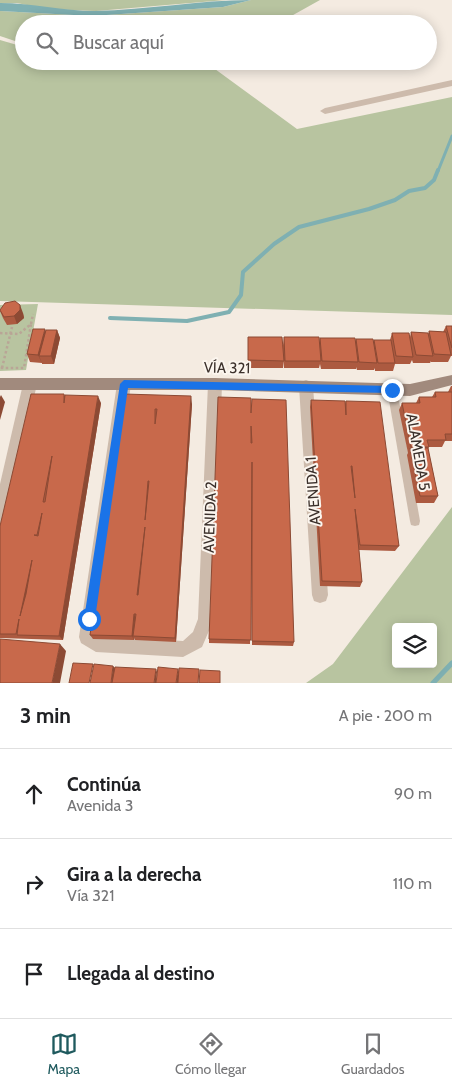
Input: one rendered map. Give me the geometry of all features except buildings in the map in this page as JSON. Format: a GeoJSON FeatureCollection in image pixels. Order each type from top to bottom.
{"type":"FeatureCollection","features":[{"type":"Feature","properties":{"kind":"street"},"geometry":{"type":"LineString","coordinates":[[325,111],[452,83]]}},
{"type":"Feature","properties":{"kind":"street","name":"VÍA 321"},"geometry":{"type":"LineString","coordinates":[[0,384],[215,384],[392,390],[426,387],[452,380]]}},
{"type":"Feature","properties":{"kind":"street"},"geometry":{"type":"LineString","coordinates":[[0,516],[30,384]]}},
{"type":"Feature","properties":{"kind":"street","name":"AVENIDA 2"},"geometry":{"type":"LineString","coordinates":[[124,384],[87,637],[96,644],[183,649],[194,646],[202,634],[206,619],[215,384]]}},
{"type":"Feature","properties":{"kind":"street","name":"AVENIDA 1"},"geometry":{"type":"LineString","coordinates":[[306,386],[320,595]]}},
{"type":"Feature","properties":{"kind":"lane","name":"ALAMEDA 5"},"geometry":{"type":"LineString","coordinates":[[392,390],[415,521]]}},
{"type":"Feature","properties":{"kind":"path"},"geometry":{"type":"LineString","coordinates":[[12,327],[1,368],[24,368],[33,314]]}},
{"type":"Feature","properties":{"kind":"path"},"geometry":{"type":"LineString","coordinates":[[0,333],[19,334],[31,324]]}},
{"type":"Feature","properties":{"kind":"green space"},"geometry":{"type":"Polygon","coordinates":[[[0,0],[226,0],[96,11],[46,9],[17,3],[0,3],[0,0]]]}},
{"type":"Feature","properties":{"kind":"green space"},"geometry":{"type":"Polygon","coordinates":[[[251,0],[320,0],[293,15],[107,15],[223,7],[251,0]]]}},
{"type":"Feature","properties":{"kind":"green space"},"geometry":{"type":"Polygon","coordinates":[[[0,11],[74,15],[15,15],[15,41],[0,36],[0,11]]]}},
{"type":"Feature","properties":{"kind":"green space"},"geometry":{"type":"Polygon","coordinates":[[[0,40],[15,44],[15,70],[216,70],[297,129],[452,97],[452,315],[0,301],[0,40]]]}},
{"type":"Feature","properties":{"kind":"green space"},"geometry":{"type":"Polygon","coordinates":[[[38,304],[26,370],[0,371],[0,305],[38,304]]]}},
{"type":"Feature","properties":{"kind":"green space"},"geometry":{"type":"Polygon","coordinates":[[[452,507],[452,683],[306,683],[333,664],[452,507]]]}},
{"type":"Feature","properties":{"kind":"water"},"geometry":{"type":"Polygon","coordinates":[[[251,0],[223,7],[107,15],[0,11],[0,3],[95,11],[251,0]]]}},
{"type":"Feature","properties":{"kind":"waterway"},"geometry":{"type":"LineString","coordinates":[[438,171],[452,136]]}},
{"type":"Feature","properties":{"kind":"waterway"},"geometry":{"type":"LineString","coordinates":[[110,318],[187,321],[229,312],[241,295],[243,272],[274,244],[299,227],[369,209],[395,200],[409,191],[425,188],[434,180],[438,170]]}},
{"type":"Feature","properties":{"kind":"waterway"},"geometry":{"type":"LineString","coordinates":[[433,683],[452,663]]}},
{"type":"Feature","properties":{"kind":"route"},"geometry":{"type":"LineString","coordinates":[[89,619],[124,384],[306,386],[392,390]]}}]}
